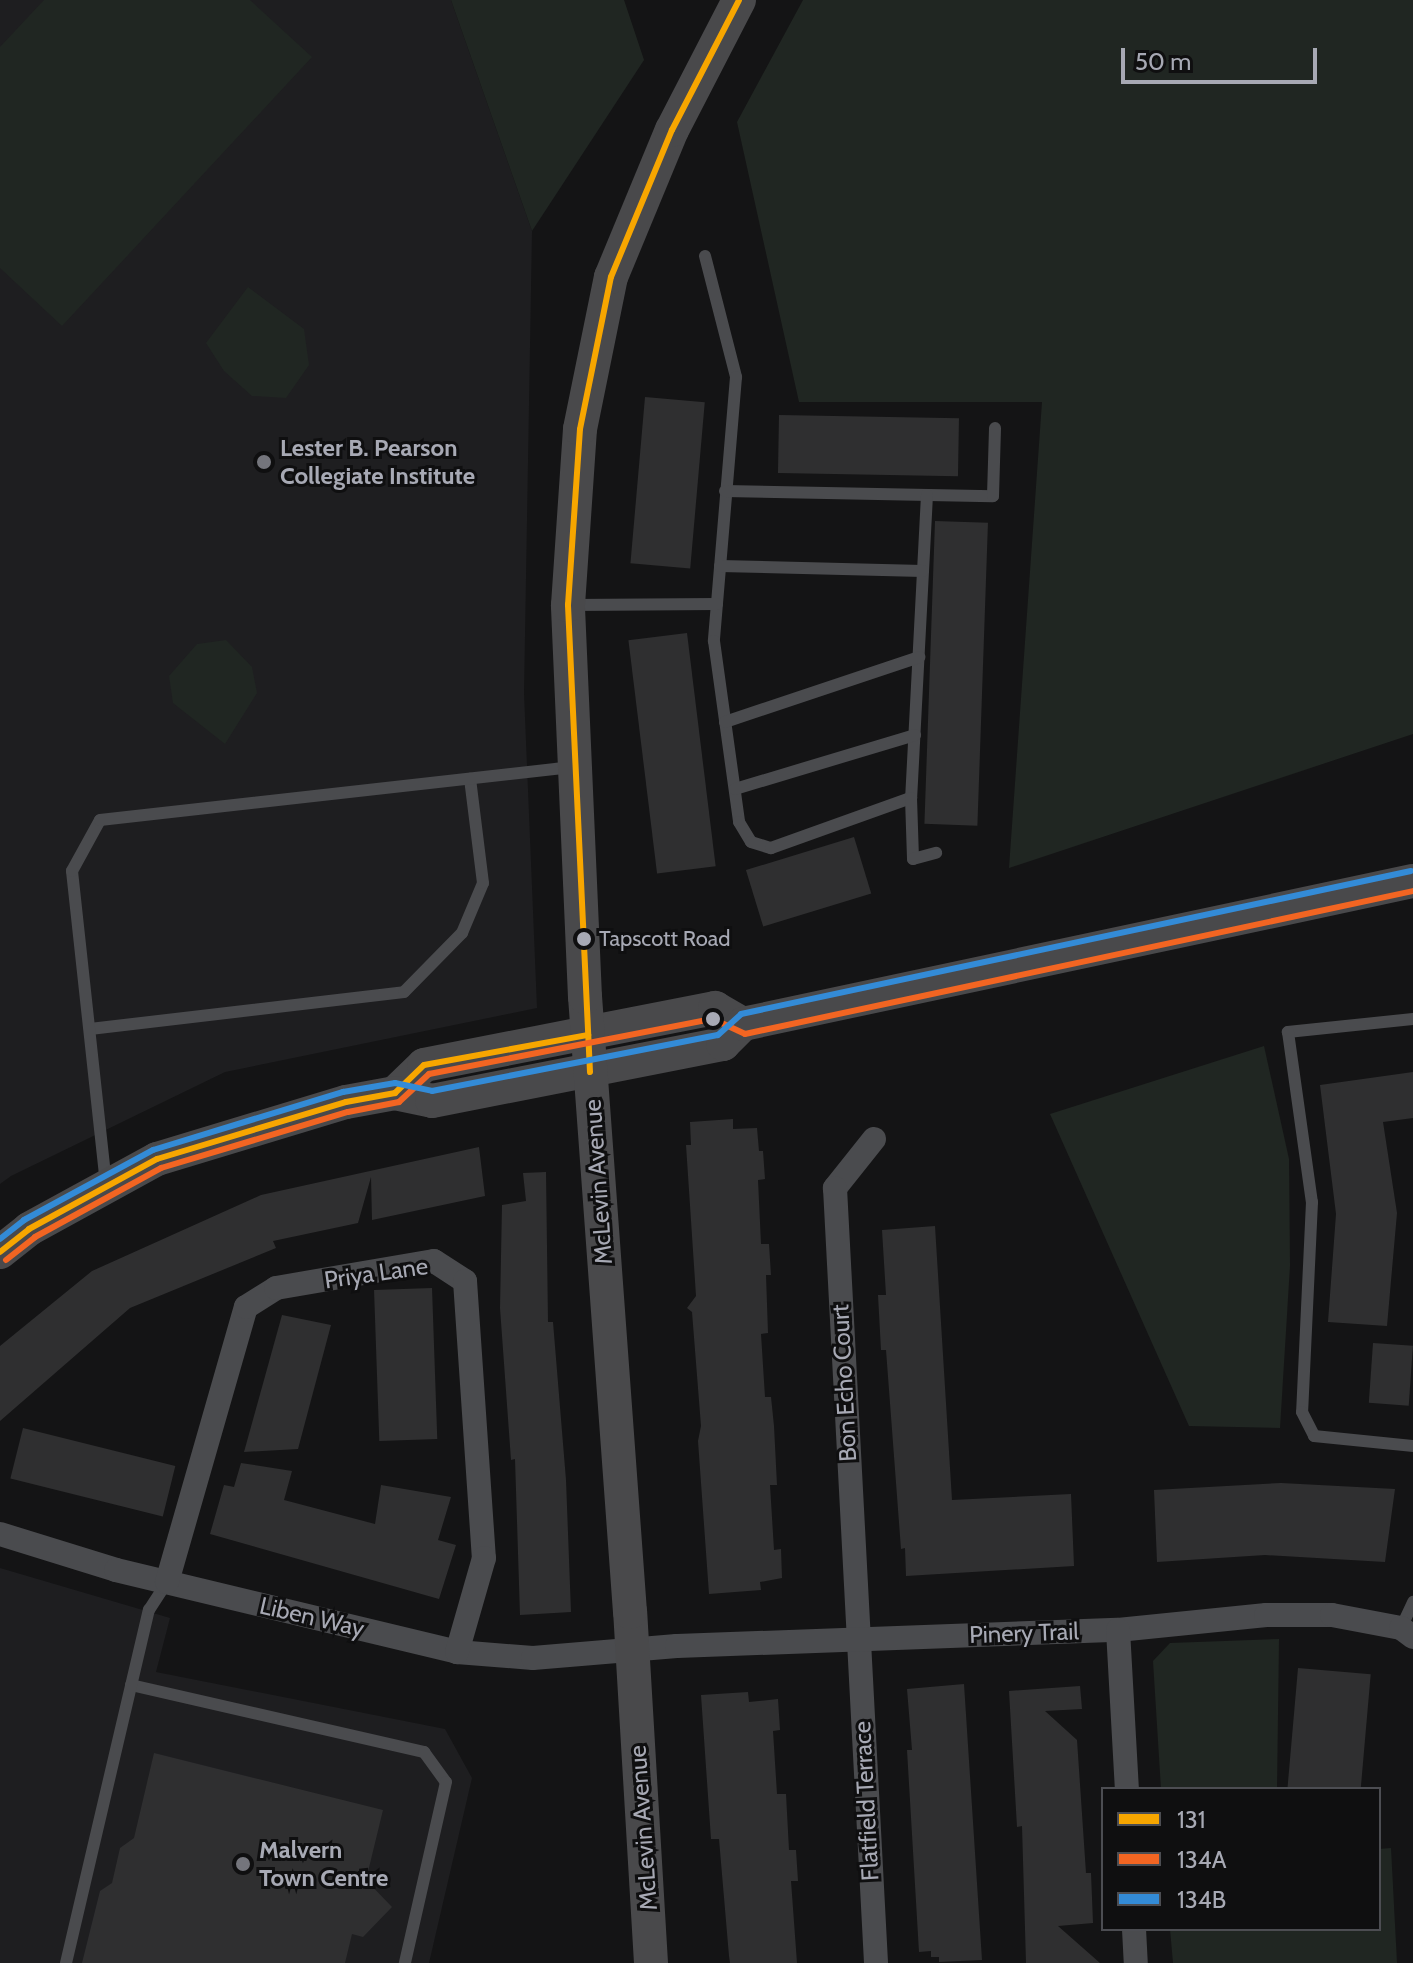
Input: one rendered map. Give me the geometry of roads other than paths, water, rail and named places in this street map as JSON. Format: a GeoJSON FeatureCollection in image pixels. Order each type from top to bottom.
{"type":"FeatureCollection","features":[{"type":"Feature","properties":{"kind":"street","name":"McLevin Avenue"},"geometry":{"type":"LineString","coordinates":[[651,1963],[590,1072],[568,605],[580,429],[611,277],[672,130],[739,0]]}},
{"type":"Feature","properties":{"kind":"street"},"geometry":{"type":"LineString","coordinates":[[0,1252],[29,1229],[157,1159],[346,1102],[395,1093],[432,1101],[590,1072],[723,1044],[743,1024],[1413,881]]}},
{"type":"Feature","properties":{"kind":"street"},"geometry":{"type":"LineString","coordinates":[[395,1093],[424,1065],[715,1008],[743,1024]]}},
{"type":"Feature","properties":{"kind":"street","name":"Bon Echo Court"},"geometry":{"type":"LineString","coordinates":[[857,1639],[835,1188],[874,1139]]}},
{"type":"Feature","properties":{"kind":"street","name":"Priya Lane"},"geometry":{"type":"LineString","coordinates":[[167,1582],[246,1307],[276,1288],[434,1261],[465,1281],[484,1558],[457,1652]]}},
{"type":"Feature","properties":{"kind":"street","name":"Liben Way"},"geometry":{"type":"LineString","coordinates":[[0,1534],[7,1539],[167,1582],[457,1652],[533,1658],[630,1649]]}},
{"type":"Feature","properties":{"kind":"street","name":"Pinery Trail"},"geometry":{"type":"LineString","coordinates":[[630,1649],[1118,1630],[1266,1615],[1332,1615],[1407,1633]]}},
{"type":"Feature","properties":{"kind":"street"},"geometry":{"type":"LineString","coordinates":[[1118,1630],[1127,1787]]}},
{"type":"Feature","properties":{"kind":"street","name":"Flatfield Terrace"},"geometry":{"type":"LineString","coordinates":[[857,1639],[876,1963]]}},
{"type":"Feature","properties":{"kind":"street"},"geometry":{"type":"LineString","coordinates":[[1134,1931],[1136,1963]]}},
{"type":"Feature","properties":{"kind":"lane"},"geometry":{"type":"LineString","coordinates":[[705,256],[736,377],[714,641],[739,822],[751,842],[771,848],[911,798]]}},
{"type":"Feature","properties":{"kind":"lane"},"geometry":{"type":"LineString","coordinates":[[725,491],[993,496],[995,428]]}},
{"type":"Feature","properties":{"kind":"lane"},"geometry":{"type":"LineString","coordinates":[[927,495],[911,798],[913,859],[936,853]]}},
{"type":"Feature","properties":{"kind":"lane"},"geometry":{"type":"LineString","coordinates":[[720,566],[923,571]]}},
{"type":"Feature","properties":{"kind":"lane"},"geometry":{"type":"LineString","coordinates":[[568,605],[717,604]]}},
{"type":"Feature","properties":{"kind":"lane"},"geometry":{"type":"LineString","coordinates":[[725,722],[919,657]]}},
{"type":"Feature","properties":{"kind":"lane"},"geometry":{"type":"LineString","coordinates":[[735,789],[915,735]]}},
{"type":"Feature","properties":{"kind":"lane"},"geometry":{"type":"LineString","coordinates":[[107,1187],[72,871],[100,820],[575,767]]}},
{"type":"Feature","properties":{"kind":"lane"},"geometry":{"type":"LineString","coordinates":[[90,1029],[404,992],[462,933],[483,883],[470,779]]}},
{"type":"Feature","properties":{"kind":"lane"},"geometry":{"type":"LineString","coordinates":[[1413,1019],[1288,1032],[1312,1202],[1302,1412],[1314,1436],[1413,1446]]}},
{"type":"Feature","properties":{"kind":"lane"},"geometry":{"type":"LineString","coordinates":[[66,1963],[149,1610],[167,1582]]}},
{"type":"Feature","properties":{"kind":"lane"},"geometry":{"type":"LineString","coordinates":[[1407,1633],[1413,1602]]}},
{"type":"Feature","properties":{"kind":"lane"},"geometry":{"type":"LineString","coordinates":[[131,1685],[424,1752],[446,1782],[405,1963]]}},
{"type":"Feature","properties":{"kind":"place","name":"Lester B. Pearson Collegiate Institute"},"geometry":{"type":"Point","coordinates":[264,462]}},
{"type":"Feature","properties":{"kind":"place","name":"Tapscott Road"},"geometry":{"type":"Point","coordinates":[584,939]}},
{"type":"Feature","properties":{"kind":"place","name":"Malvern Town Centre"},"geometry":{"type":"Point","coordinates":[243,1864]}}]}
